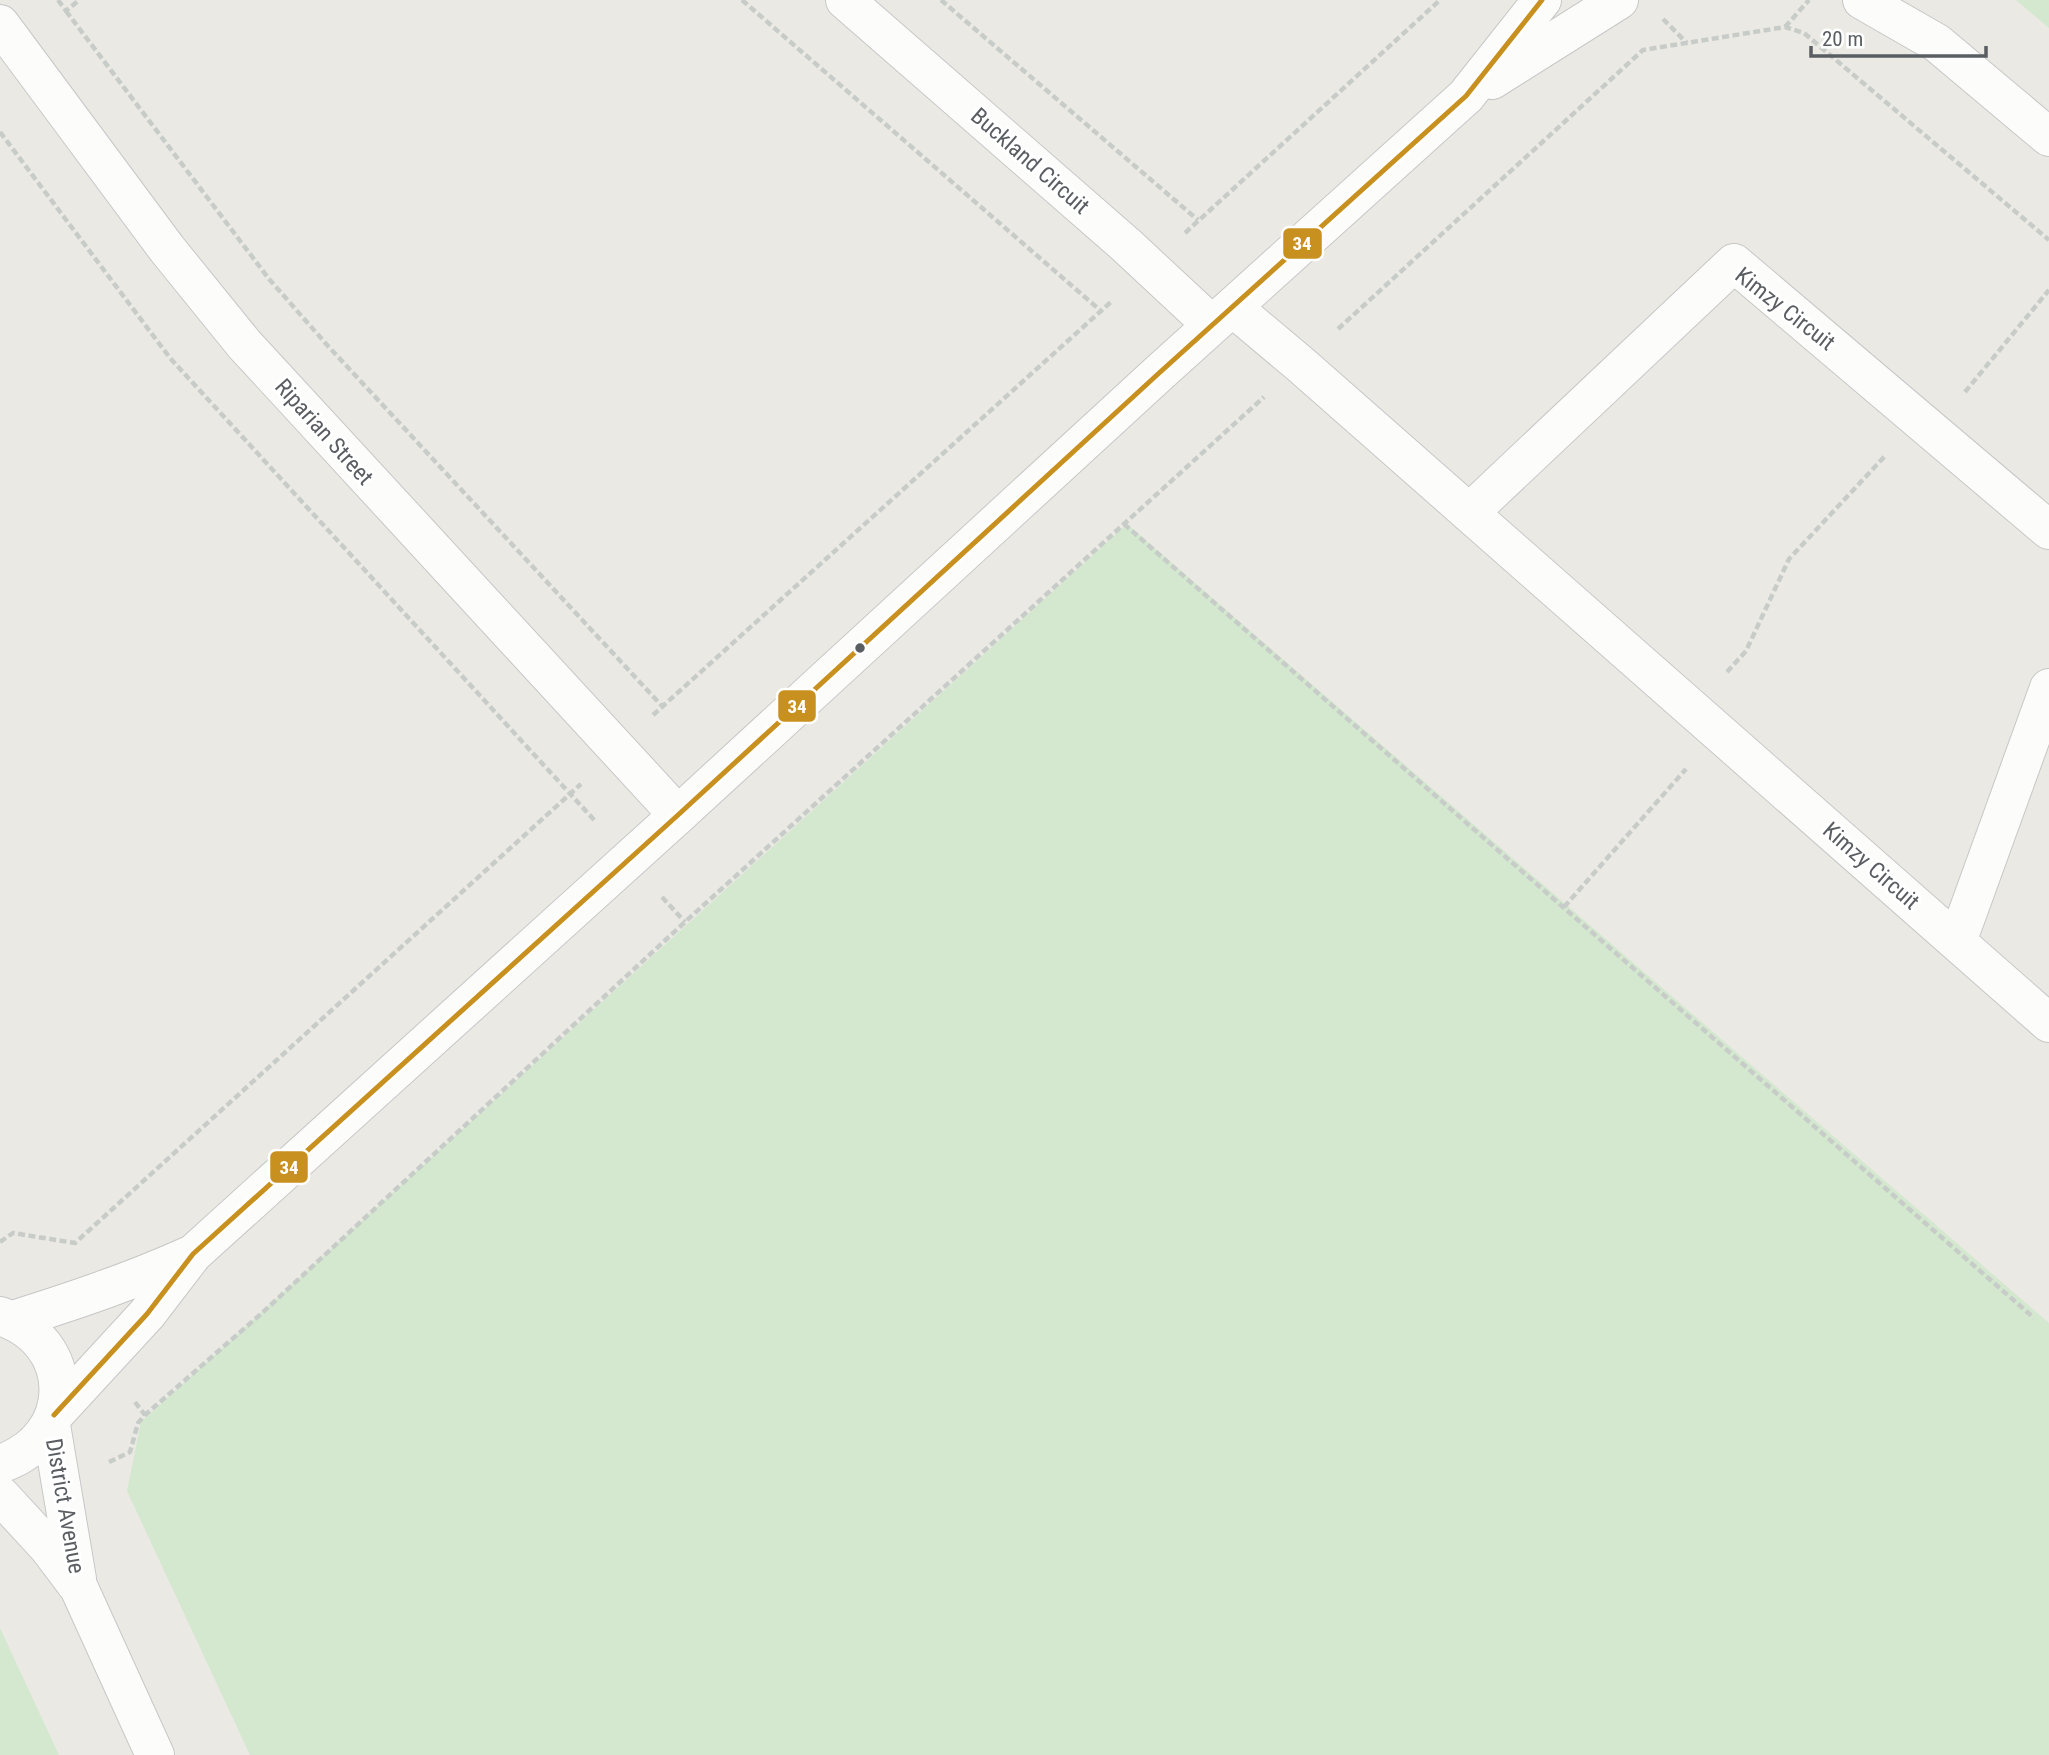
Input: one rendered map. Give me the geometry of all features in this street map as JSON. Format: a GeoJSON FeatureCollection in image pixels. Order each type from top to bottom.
{"type":"FeatureCollection","features":[{"type":"Feature","properties":{"kind":"street","name":"Buckland Circuit"},"geometry":{"type":"LineString","coordinates":[[845,0],[1151,267],[1222,316]]}},
{"type":"Feature","properties":{"kind":"street"},"geometry":{"type":"LineString","coordinates":[[0,1464],[22,1455],[38,1442],[52,1420],[147,1314],[193,1254],[1466,96],[1542,0]]}},
{"type":"Feature","properties":{"kind":"street"},"geometry":{"type":"LineString","coordinates":[[1466,96],[1619,0]]}},
{"type":"Feature","properties":{"kind":"street"},"geometry":{"type":"LineString","coordinates":[[1862,0],[1937,43],[2049,137]]}},
{"type":"Feature","properties":{"kind":"street"},"geometry":{"type":"LineString","coordinates":[[1913,0],[1937,43]]}},
{"type":"Feature","properties":{"kind":"street","name":"Riparian Street"},"geometry":{"type":"LineString","coordinates":[[0,24],[210,305],[305,412],[678,815]]}},
{"type":"Feature","properties":{"kind":"street","name":"Kimzy Circuit"},"geometry":{"type":"LineString","coordinates":[[1469,513],[1734,263],[2049,530]]}},
{"type":"Feature","properties":{"kind":"street","name":"Kimzy Circuit"},"geometry":{"type":"LineString","coordinates":[[1222,316],[1300,364],[2049,1023]]}},
{"type":"Feature","properties":{"kind":"street"},"geometry":{"type":"LineString","coordinates":[[1956,942],[2049,688]]}},
{"type":"Feature","properties":{"kind":"street"},"geometry":{"type":"LineString","coordinates":[[7,1318],[76,1301],[132,1281],[193,1254]]}},
{"type":"Feature","properties":{"kind":"street","name":"District Avenue"},"geometry":{"type":"LineString","coordinates":[[7,1318],[28,1329],[41,1341],[53,1362],[59,1391],[52,1420],[79,1588]]}},
{"type":"Feature","properties":{"kind":"street","name":"District Avenue"},"geometry":{"type":"LineString","coordinates":[[0,1495],[48,1547],[79,1588],[155,1755]]}},
{"type":"Feature","properties":{"kind":"path"},"geometry":{"type":"LineString","coordinates":[[58,0],[269,279],[662,706]]}},
{"type":"Feature","properties":{"kind":"path"},"geometry":{"type":"LineString","coordinates":[[66,11],[79,0]]}},
{"type":"Feature","properties":{"kind":"path"},"geometry":{"type":"LineString","coordinates":[[742,0],[1101,311]]}},
{"type":"Feature","properties":{"kind":"path"},"geometry":{"type":"LineString","coordinates":[[941,0],[1198,220]]}},
{"type":"Feature","properties":{"kind":"path"},"geometry":{"type":"LineString","coordinates":[[0,1242],[13,1233],[75,1243],[617,751],[662,706],[1151,267],[1198,220],[1440,0]]}},
{"type":"Feature","properties":{"kind":"path"},"geometry":{"type":"LineString","coordinates":[[1785,27],[1809,0]]}},
{"type":"Feature","properties":{"kind":"path"},"geometry":{"type":"LineString","coordinates":[[62,1484],[130,1452],[138,1423],[145,1415],[262,1313],[685,922],[1643,50],[1785,27],[1804,33],[2049,240]]}},
{"type":"Feature","properties":{"kind":"path"},"geometry":{"type":"LineString","coordinates":[[0,132],[170,358],[571,793],[685,922]]}},
{"type":"Feature","properties":{"kind":"path"},"geometry":{"type":"LineString","coordinates":[[1564,907],[1706,721],[1746,651],[1789,559],[1925,425],[2049,290]]}},
{"type":"Feature","properties":{"kind":"path"},"geometry":{"type":"LineString","coordinates":[[1124,524],[2034,1318]]}},
{"type":"Feature","properties":{"kind":"green space"},"geometry":{"type":"Polygon","coordinates":[[[2016,0],[2049,0],[2049,28],[2016,0]]]}},
{"type":"Feature","properties":{"kind":"green space"},"geometry":{"type":"Polygon","coordinates":[[[1127,524],[2049,1323],[2049,1755],[250,1755],[127,1491],[141,1422],[1127,524]]]}},
{"type":"Feature","properties":{"kind":"green space"},"geometry":{"type":"Polygon","coordinates":[[[0,1628],[59,1755],[0,1755],[0,1628]]]}},
{"type":"Feature","properties":{"kind":"transit line","name":"34"},"geometry":{"type":"LineString","coordinates":[[54,1415],[147,1314],[193,1254],[1466,96],[1542,0]]}}]}
